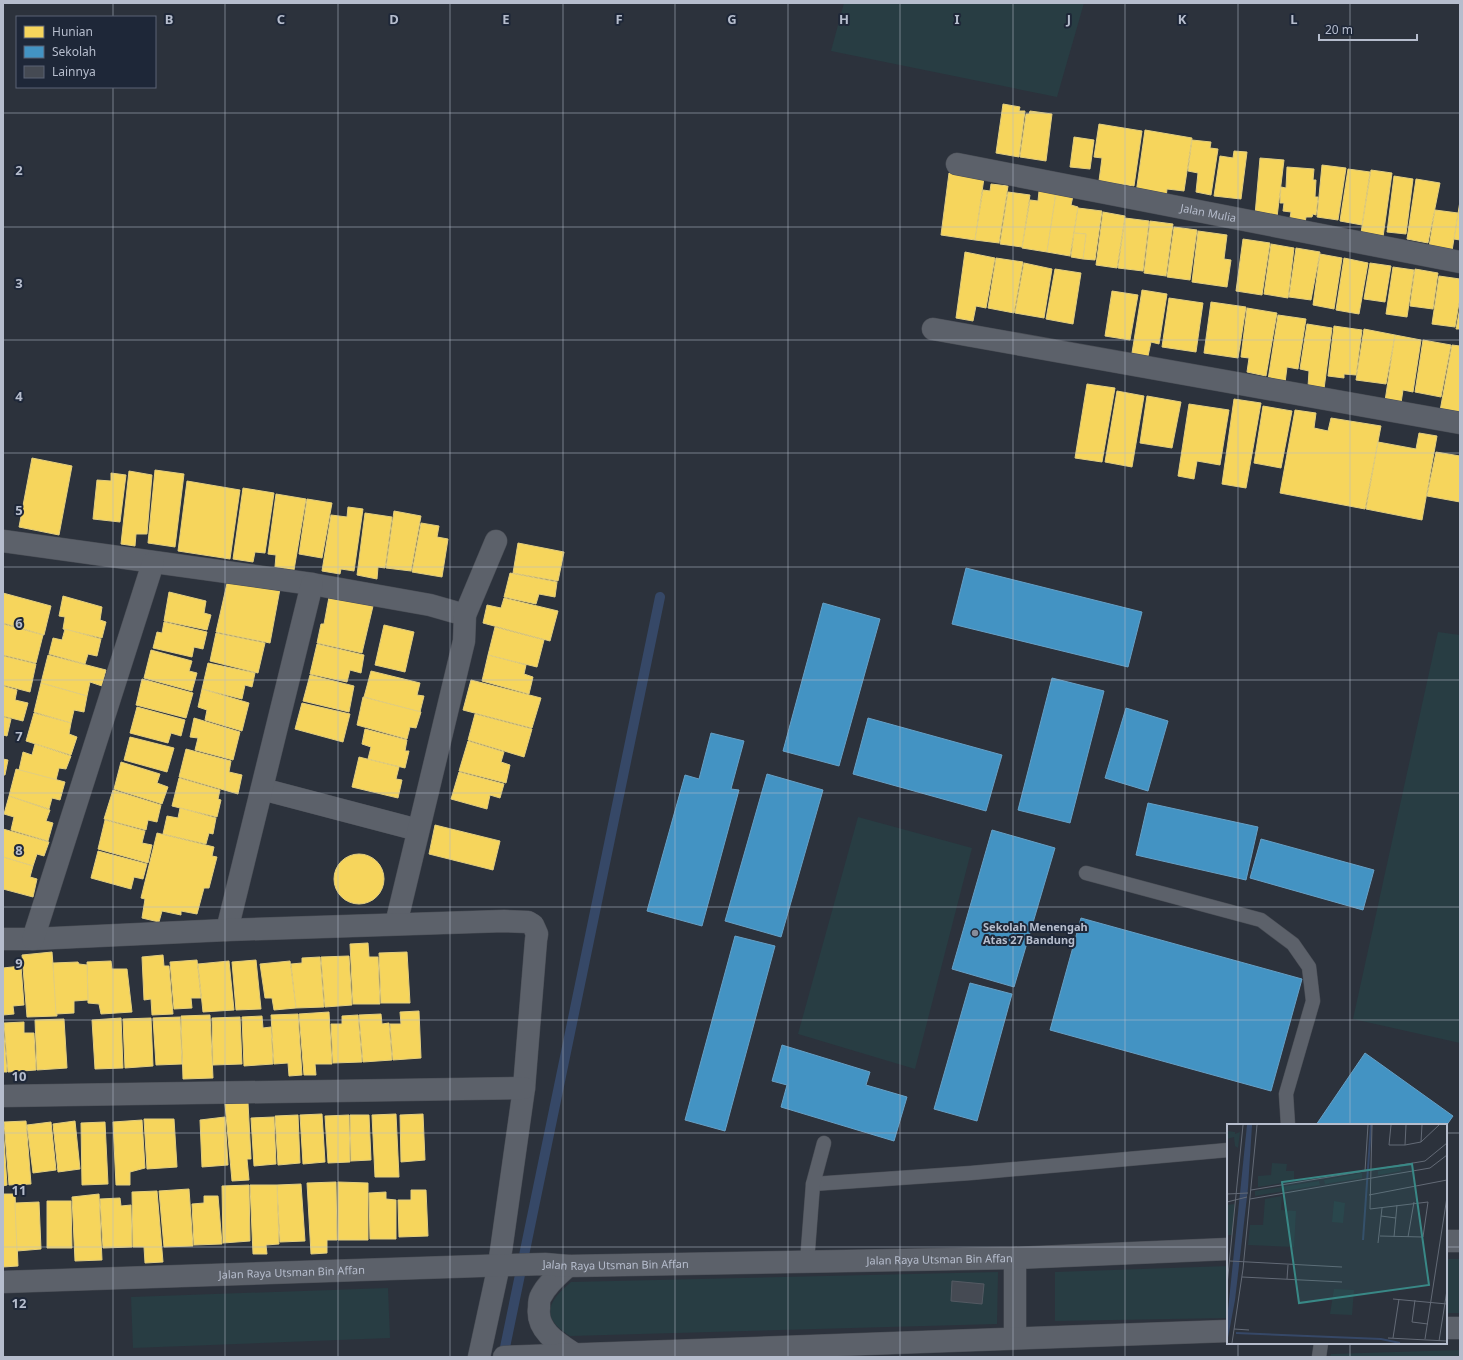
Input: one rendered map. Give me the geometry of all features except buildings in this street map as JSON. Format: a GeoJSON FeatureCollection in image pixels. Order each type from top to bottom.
{"type":"FeatureCollection","features":[{"type":"Feature","properties":{"kind":"street","name":"Jalan Mulia"},"geometry":{"type":"LineString","coordinates":[[957,164],[1460,262]]}},
{"type":"Feature","properties":{"kind":"street"},"geometry":{"type":"LineString","coordinates":[[933,329],[1460,423]]}},
{"type":"Feature","properties":{"kind":"street"},"geometry":{"type":"LineString","coordinates":[[3,541],[312,584],[430,606],[465,615]]}},
{"type":"Feature","properties":{"kind":"street"},"geometry":{"type":"LineString","coordinates":[[396,924],[464,641],[465,615],[496,541]]}},
{"type":"Feature","properties":{"kind":"street"},"geometry":{"type":"LineString","coordinates":[[33,939],[153,563]]}},
{"type":"Feature","properties":{"kind":"street"},"geometry":{"type":"LineString","coordinates":[[227,930],[312,584]]}},
{"type":"Feature","properties":{"kind":"street"},"geometry":{"type":"LineString","coordinates":[[262,788],[418,830]]}},
{"type":"Feature","properties":{"kind":"street"},"geometry":{"type":"LineString","coordinates":[[3,939],[396,924],[514,921],[534,924],[537,934],[524,1088],[505,1265],[479,1357]]}},
{"type":"Feature","properties":{"kind":"street"},"geometry":{"type":"LineString","coordinates":[[3,1096],[524,1088]]}},
{"type":"Feature","properties":{"kind":"street"},"geometry":{"type":"LineString","coordinates":[[1447,1241],[1460,1241]]}},
{"type":"Feature","properties":{"kind":"street","name":"Jalan Raya Utsman Bin Affan"},"geometry":{"type":"LineString","coordinates":[[3,1282],[505,1265],[545,1264],[568,1266],[1015,1258],[1227,1249]]}},
{"type":"Feature","properties":{"kind":"street"},"geometry":{"type":"LineString","coordinates":[[1015,1258],[1015,1338]]}},
{"type":"Feature","properties":{"kind":"street"},"geometry":{"type":"LineString","coordinates":[[568,1266],[553,1280],[540,1296],[538,1314],[543,1328],[556,1343],[576,1355]]}},
{"type":"Feature","properties":{"kind":"street"},"geometry":{"type":"LineString","coordinates":[[1447,1328],[1460,1328]]}},
{"type":"Feature","properties":{"kind":"street"},"geometry":{"type":"LineString","coordinates":[[504,1357],[1227,1331]]}},
{"type":"Feature","properties":{"kind":"lane"},"geometry":{"type":"LineString","coordinates":[[1086,873],[1261,920],[1292,944],[1309,967],[1313,1001],[1286,1094],[1288,1124]]}},
{"type":"Feature","properties":{"kind":"lane"},"geometry":{"type":"LineString","coordinates":[[807,1262],[813,1184],[824,1144]]}},
{"type":"Feature","properties":{"kind":"lane"},"geometry":{"type":"LineString","coordinates":[[813,1184],[972,1173],[1227,1150]]}},
{"type":"Feature","properties":{"kind":"lane"},"geometry":{"type":"LineString","coordinates":[[1319,1357],[1321,1344]]}},
{"type":"Feature","properties":{"kind":"green space"},"geometry":{"type":"Polygon","coordinates":[[[844,3],[1084,3],[1057,97],[831,51],[844,3]]]}},
{"type":"Feature","properties":{"kind":"green space"},"geometry":{"type":"Polygon","coordinates":[[[1438,632],[1460,635],[1460,1043],[1353,1019],[1438,632]]]}},
{"type":"Feature","properties":{"kind":"green space"},"geometry":{"type":"Polygon","coordinates":[[[858,817],[972,848],[915,1069],[798,1034],[858,817]]]}},
{"type":"Feature","properties":{"kind":"green space"},"geometry":{"type":"Polygon","coordinates":[[[1447,1259],[1460,1259],[1460,1313],[1447,1313],[1447,1259]]]}},
{"type":"Feature","properties":{"kind":"green space"},"geometry":{"type":"Polygon","coordinates":[[[1227,1266],[1227,1318],[1055,1321],[1055,1272],[1227,1266]]]}},
{"type":"Feature","properties":{"kind":"green space"},"geometry":{"type":"Polygon","coordinates":[[[998,1272],[997,1324],[570,1336],[555,1324],[550,1313],[552,1303],[555,1298],[571,1282],[998,1272]]]}},
{"type":"Feature","properties":{"kind":"green space"},"geometry":{"type":"Polygon","coordinates":[[[388,1288],[390,1338],[133,1348],[131,1297],[388,1288]]]}},
{"type":"Feature","properties":{"kind":"green space"},"geometry":{"type":"Polygon","coordinates":[[[1460,1350],[1460,1357],[1330,1357],[1331,1354],[1460,1350]]]}},
{"type":"Feature","properties":{"kind":"waterway"},"geometry":{"type":"LineString","coordinates":[[503,1357],[660,597]]}},
{"type":"Feature","properties":{"kind":"place","name":"Sekolah Menengah Atas 27 Bandung"},"geometry":{"type":"Point","coordinates":[975,933]}}]}
